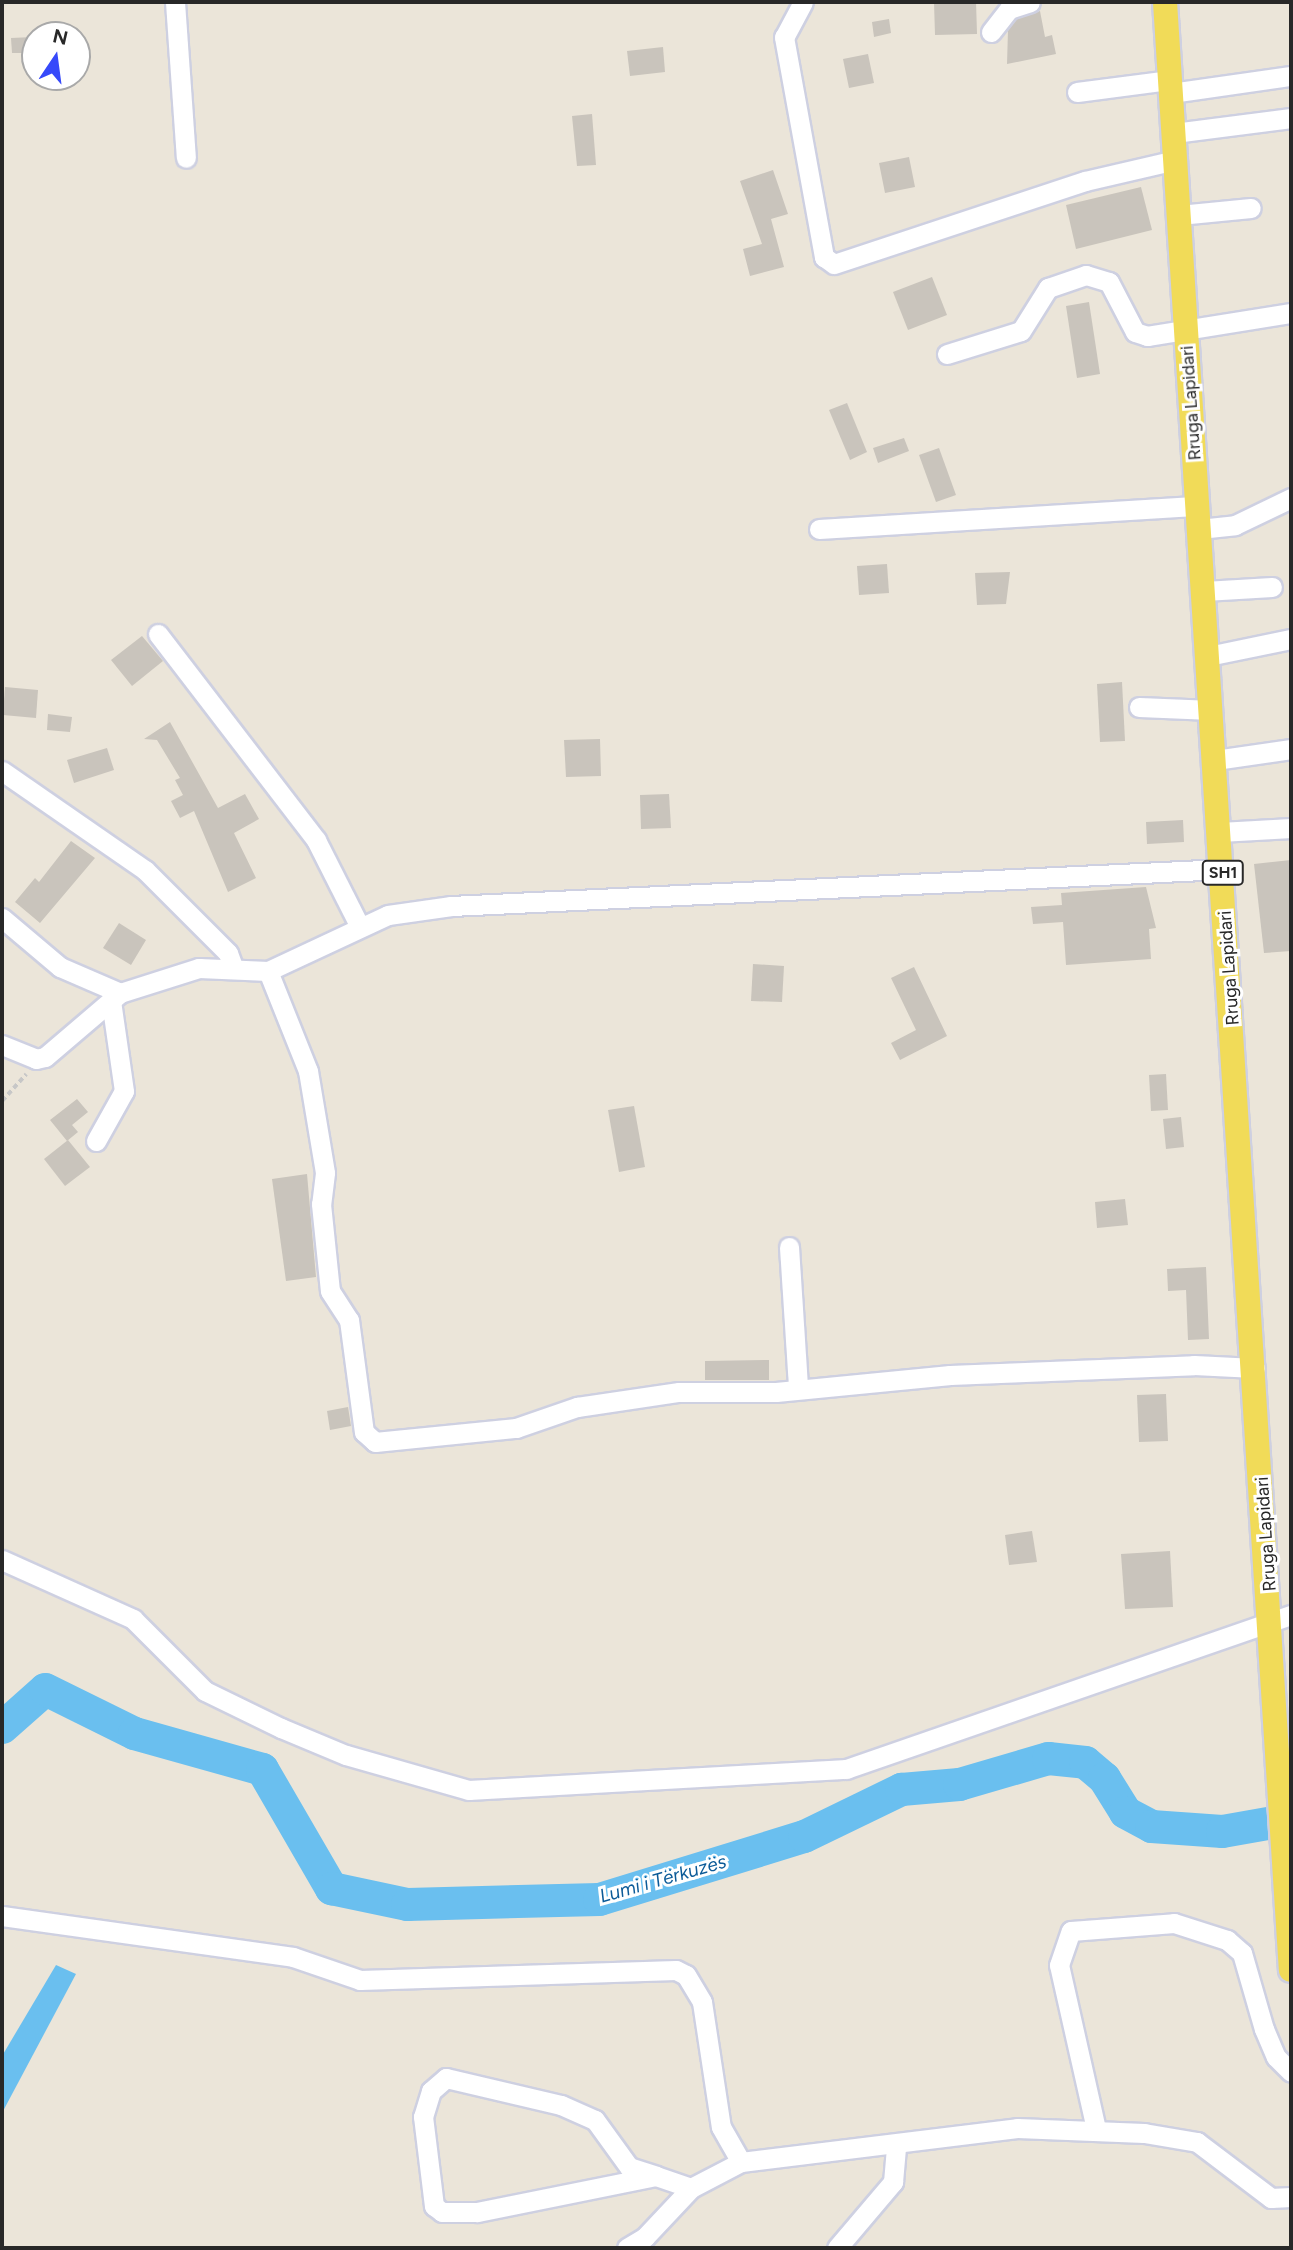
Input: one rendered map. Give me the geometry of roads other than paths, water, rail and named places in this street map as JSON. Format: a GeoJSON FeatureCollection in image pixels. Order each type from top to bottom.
{"type":"FeatureCollection","features":[{"type":"Feature","properties":{"kind":"main road","name":"Rruga Lapidari"},"geometry":{"type":"LineString","coordinates":[[1165,2],[1255,1368],[1282,1619],[1279,1745],[1291,1970]]}},
{"type":"Feature","properties":{"kind":"street"},"geometry":{"type":"LineString","coordinates":[[175,2],[186,158]]}},
{"type":"Feature","properties":{"kind":"street"},"geometry":{"type":"LineString","coordinates":[[803,2],[784,37],[824,257],[834,264],[1085,181],[1149,162],[1175,160]]}},
{"type":"Feature","properties":{"kind":"street"},"geometry":{"type":"LineString","coordinates":[[991,32],[1009,9],[1030,2]]}},
{"type":"Feature","properties":{"kind":"street"},"geometry":{"type":"LineString","coordinates":[[1077,92],[1291,76]]}},
{"type":"Feature","properties":{"kind":"street"},"geometry":{"type":"LineString","coordinates":[[1174,133],[1291,118]]}},
{"type":"Feature","properties":{"kind":"street"},"geometry":{"type":"LineString","coordinates":[[1179,215],[1251,208]]}},
{"type":"Feature","properties":{"kind":"street"},"geometry":{"type":"LineString","coordinates":[[947,354],[1021,331],[1048,288],[1086,275],[1100,276],[1119,293],[1135,332],[1157,338],[1291,313]]}},
{"type":"Feature","properties":{"kind":"street"},"geometry":{"type":"LineString","coordinates":[[819,529],[1199,517],[1235,525],[1291,498]]}},
{"type":"Feature","properties":{"kind":"street"},"geometry":{"type":"LineString","coordinates":[[1204,592],[1272,587]]}},
{"type":"Feature","properties":{"kind":"street"},"geometry":{"type":"LineString","coordinates":[[158,634],[316,840],[360,927]]}},
{"type":"Feature","properties":{"kind":"street"},"geometry":{"type":"LineString","coordinates":[[1208,656],[1291,639]]}},
{"type":"Feature","properties":{"kind":"street"},"geometry":{"type":"LineString","coordinates":[[1139,707],[1212,709]]}},
{"type":"Feature","properties":{"kind":"street"},"geometry":{"type":"LineString","coordinates":[[1215,760],[1291,749]]}},
{"type":"Feature","properties":{"kind":"street"},"geometry":{"type":"LineString","coordinates":[[2,771],[145,870],[228,953],[233,967]]}},
{"type":"Feature","properties":{"kind":"street"},"geometry":{"type":"LineString","coordinates":[[1220,832],[1291,828]]}},
{"type":"Feature","properties":{"kind":"street"},"geometry":{"type":"LineString","coordinates":[[2,1045],[36,1059],[115,997],[199,968],[233,967],[268,971],[388,915],[451,906],[1223,869]]}},
{"type":"Feature","properties":{"kind":"street"},"geometry":{"type":"LineString","coordinates":[[2,918],[60,967],[115,997]]}},
{"type":"Feature","properties":{"kind":"street"},"geometry":{"type":"LineString","coordinates":[[268,971],[308,1070],[325,1173],[321,1205],[330,1291],[349,1320],[368,1439],[394,1444],[516,1428],[577,1407],[679,1392],[798,1388],[963,1374],[1194,1365],[1255,1368]]}},
{"type":"Feature","properties":{"kind":"street"},"geometry":{"type":"LineString","coordinates":[[96,1142],[124,1091],[115,997]]}},
{"type":"Feature","properties":{"kind":"street"},"geometry":{"type":"LineString","coordinates":[[789,1247],[798,1388]]}},
{"type":"Feature","properties":{"kind":"street"},"geometry":{"type":"LineString","coordinates":[[2,1560],[133,1619],[205,1691],[346,1755],[469,1790],[846,1769],[1252,1625],[1282,1619]]}},
{"type":"Feature","properties":{"kind":"street"},"geometry":{"type":"LineString","coordinates":[[2,1916],[293,1957],[360,1980],[676,1970],[686,1975],[702,2002],[722,2127],[741,2162]]}},
{"type":"Feature","properties":{"kind":"street"},"geometry":{"type":"LineString","coordinates":[[1096,2129],[1059,1965],[1071,1931],[1174,1923],[1227,1940],[1242,1952],[1264,2029],[1276,2057],[1291,2072]]}},
{"type":"Feature","properties":{"kind":"street"},"geometry":{"type":"LineString","coordinates":[[656,2176],[477,2212],[442,2212],[434,2206],[422,2117],[430,2091],[446,2078],[561,2105],[595,2120],[629,2167],[656,2176],[691,2188]]}},
{"type":"Feature","properties":{"kind":"street"},"geometry":{"type":"LineString","coordinates":[[627,2248],[645,2236],[691,2188],[741,2162],[1017,2127],[1096,2129],[1198,2142],[1270,2198],[1291,2197]]}},
{"type":"Feature","properties":{"kind":"street"},"geometry":{"type":"LineString","coordinates":[[836,2248],[892,2182],[896,2144]]}},
{"type":"Feature","properties":{"kind":"water"},"geometry":{"type":"Polygon","coordinates":[[[56,1965],[76,1974],[2,2113],[2,2056],[56,1965]]]}},
{"type":"Feature","properties":{"kind":"waterway","name":"Lumi i Tërkuzës"},"geometry":{"type":"LineString","coordinates":[[2,1727],[45,1689],[134,1733],[262,1769],[331,1888],[407,1904],[599,1899],[804,1836],[901,1789],[959,1784],[1048,1758],[1085,1762],[1104,1778],[1125,1812],[1151,1826],[1222,1831],[1291,1819]]}}]}
